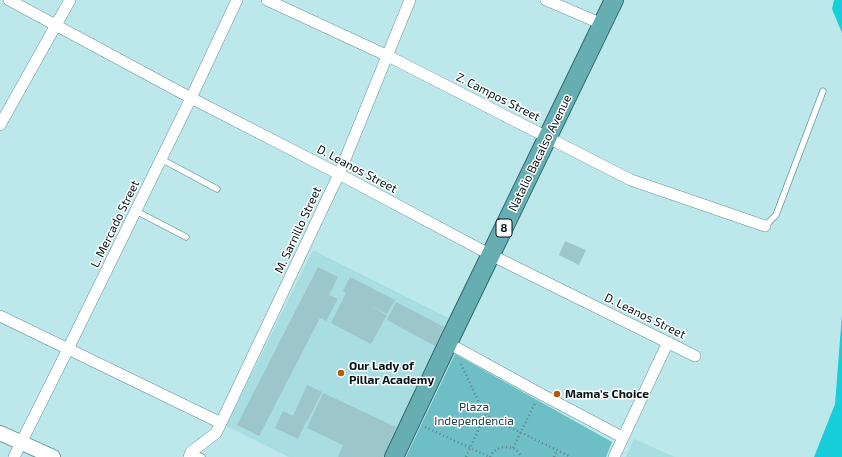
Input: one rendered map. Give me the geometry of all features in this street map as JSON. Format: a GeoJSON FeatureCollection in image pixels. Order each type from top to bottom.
{"type":"FeatureCollection","features":[{"type":"Feature","properties":{"kind":"highway","name":"Natalio Bacalso Avenue"},"geometry":{"type":"LineString","coordinates":[[394,457],[614,0]]}},
{"type":"Feature","properties":{"kind":"street","name":"D. Leanos Street"},"geometry":{"type":"LineString","coordinates":[[9,0],[191,98],[339,174],[491,255],[695,356]]}},
{"type":"Feature","properties":{"kind":"street"},"geometry":{"type":"LineString","coordinates":[[0,125],[70,0]]}},
{"type":"Feature","properties":{"kind":"street","name":"L. Mercado Street"},"geometry":{"type":"LineString","coordinates":[[14,457],[161,160],[237,0]]}},
{"type":"Feature","properties":{"kind":"street","name":"Z. Campos Street"},"geometry":{"type":"LineString","coordinates":[[266,0],[388,56],[631,180],[765,226]]}},
{"type":"Feature","properties":{"kind":"street","name":"M. Sarnillo Street"},"geometry":{"type":"LineString","coordinates":[[190,455],[216,433],[221,423],[339,174],[410,0]]}},
{"type":"Feature","properties":{"kind":"street"},"geometry":{"type":"LineString","coordinates":[[546,0],[602,24]]}},
{"type":"Feature","properties":{"kind":"street"},"geometry":{"type":"LineString","coordinates":[[0,316],[221,423]]}},
{"type":"Feature","properties":{"kind":"street"},"geometry":{"type":"LineString","coordinates":[[614,457],[622,437],[668,342]]}},
{"type":"Feature","properties":{"kind":"street"},"geometry":{"type":"LineString","coordinates":[[448,343],[622,437]]}},
{"type":"Feature","properties":{"kind":"street"},"geometry":{"type":"LineString","coordinates":[[0,433],[53,457]]}},
{"type":"Feature","properties":{"kind":"lane"},"geometry":{"type":"LineString","coordinates":[[765,226],[776,215],[823,91]]}},
{"type":"Feature","properties":{"kind":"lane"},"geometry":{"type":"LineString","coordinates":[[161,160],[217,189]]}},
{"type":"Feature","properties":{"kind":"lane"},"geometry":{"type":"LineString","coordinates":[[136,211],[186,237]]}},
{"type":"Feature","properties":{"kind":"lane"},"geometry":{"type":"LineString","coordinates":[[190,455],[202,457]]}},
{"type":"Feature","properties":{"kind":"path"},"geometry":{"type":"LineString","coordinates":[[461,363],[486,415],[571,457]]}},
{"type":"Feature","properties":{"kind":"path"},"geometry":{"type":"LineString","coordinates":[[513,448],[539,393]]}},
{"type":"Feature","properties":{"kind":"path"},"geometry":{"type":"LineString","coordinates":[[466,457],[486,415]]}},
{"type":"Feature","properties":{"kind":"path"},"geometry":{"type":"LineString","coordinates":[[412,421],[490,457],[497,449],[508,446],[517,451],[522,457]]}},
{"type":"Feature","properties":{"kind":"path"},"geometry":{"type":"LineString","coordinates":[[554,457],[557,450]]}},
{"type":"Feature","properties":{"kind":"shaded area"},"geometry":{"type":"Polygon","coordinates":[[[834,0],[842,0],[842,33],[832,9],[834,0]]]}},
{"type":"Feature","properties":{"kind":"shaded area","name":"Our Lady of Pillar Academy"},"geometry":{"type":"Polygon","coordinates":[[[313,250],[455,321],[388,457],[289,457],[226,426],[313,250]]]}},
{"type":"Feature","properties":{"kind":"shaded area"},"geometry":{"type":"Polygon","coordinates":[[[842,314],[842,457],[814,457],[835,404],[842,314]]]}},
{"type":"Feature","properties":{"kind":"shaded area"},"geometry":{"type":"Polygon","coordinates":[[[634,439],[675,457],[626,457],[634,439]]]}},
{"type":"Feature","properties":{"kind":"green space","name":"Plaza Independencia"},"geometry":{"type":"Polygon","coordinates":[[[455,354],[612,442],[606,457],[406,457],[455,354]]]}},
{"type":"Feature","properties":{"kind":"building"},"geometry":{"type":"Polygon","coordinates":[[[565,241],[586,250],[579,265],[559,255],[565,241]]]}},
{"type":"Feature","properties":{"kind":"building"},"geometry":{"type":"Polygon","coordinates":[[[318,267],[338,277],[329,295],[338,299],[326,321],[320,318],[259,436],[237,425],[318,267]]]}},
{"type":"Feature","properties":{"kind":"building"},"geometry":{"type":"Polygon","coordinates":[[[350,277],[395,300],[387,314],[368,304],[387,315],[371,344],[331,323],[346,293],[343,291],[350,277]]]}},
{"type":"Feature","properties":{"kind":"building"},"geometry":{"type":"Polygon","coordinates":[[[396,302],[444,327],[435,346],[387,320],[396,302]]]}},
{"type":"Feature","properties":{"kind":"building"},"geometry":{"type":"Polygon","coordinates":[[[307,385],[322,392],[307,422],[293,416],[307,385]]]}},
{"type":"Feature","properties":{"kind":"building"},"geometry":{"type":"Polygon","coordinates":[[[323,393],[396,427],[383,457],[338,457],[343,445],[307,428],[323,393]]]}},
{"type":"Feature","properties":{"kind":"building"},"geometry":{"type":"Polygon","coordinates":[[[283,411],[306,422],[298,439],[275,428],[283,411]]]}},
{"type":"Feature","properties":{"kind":"place","name":"Our Lady of Pillar Academy"},"geometry":{"type":"Point","coordinates":[341,373]}},
{"type":"Feature","properties":{"kind":"place","name":"Mama's Choice"},"geometry":{"type":"Point","coordinates":[557,394]}}]}
